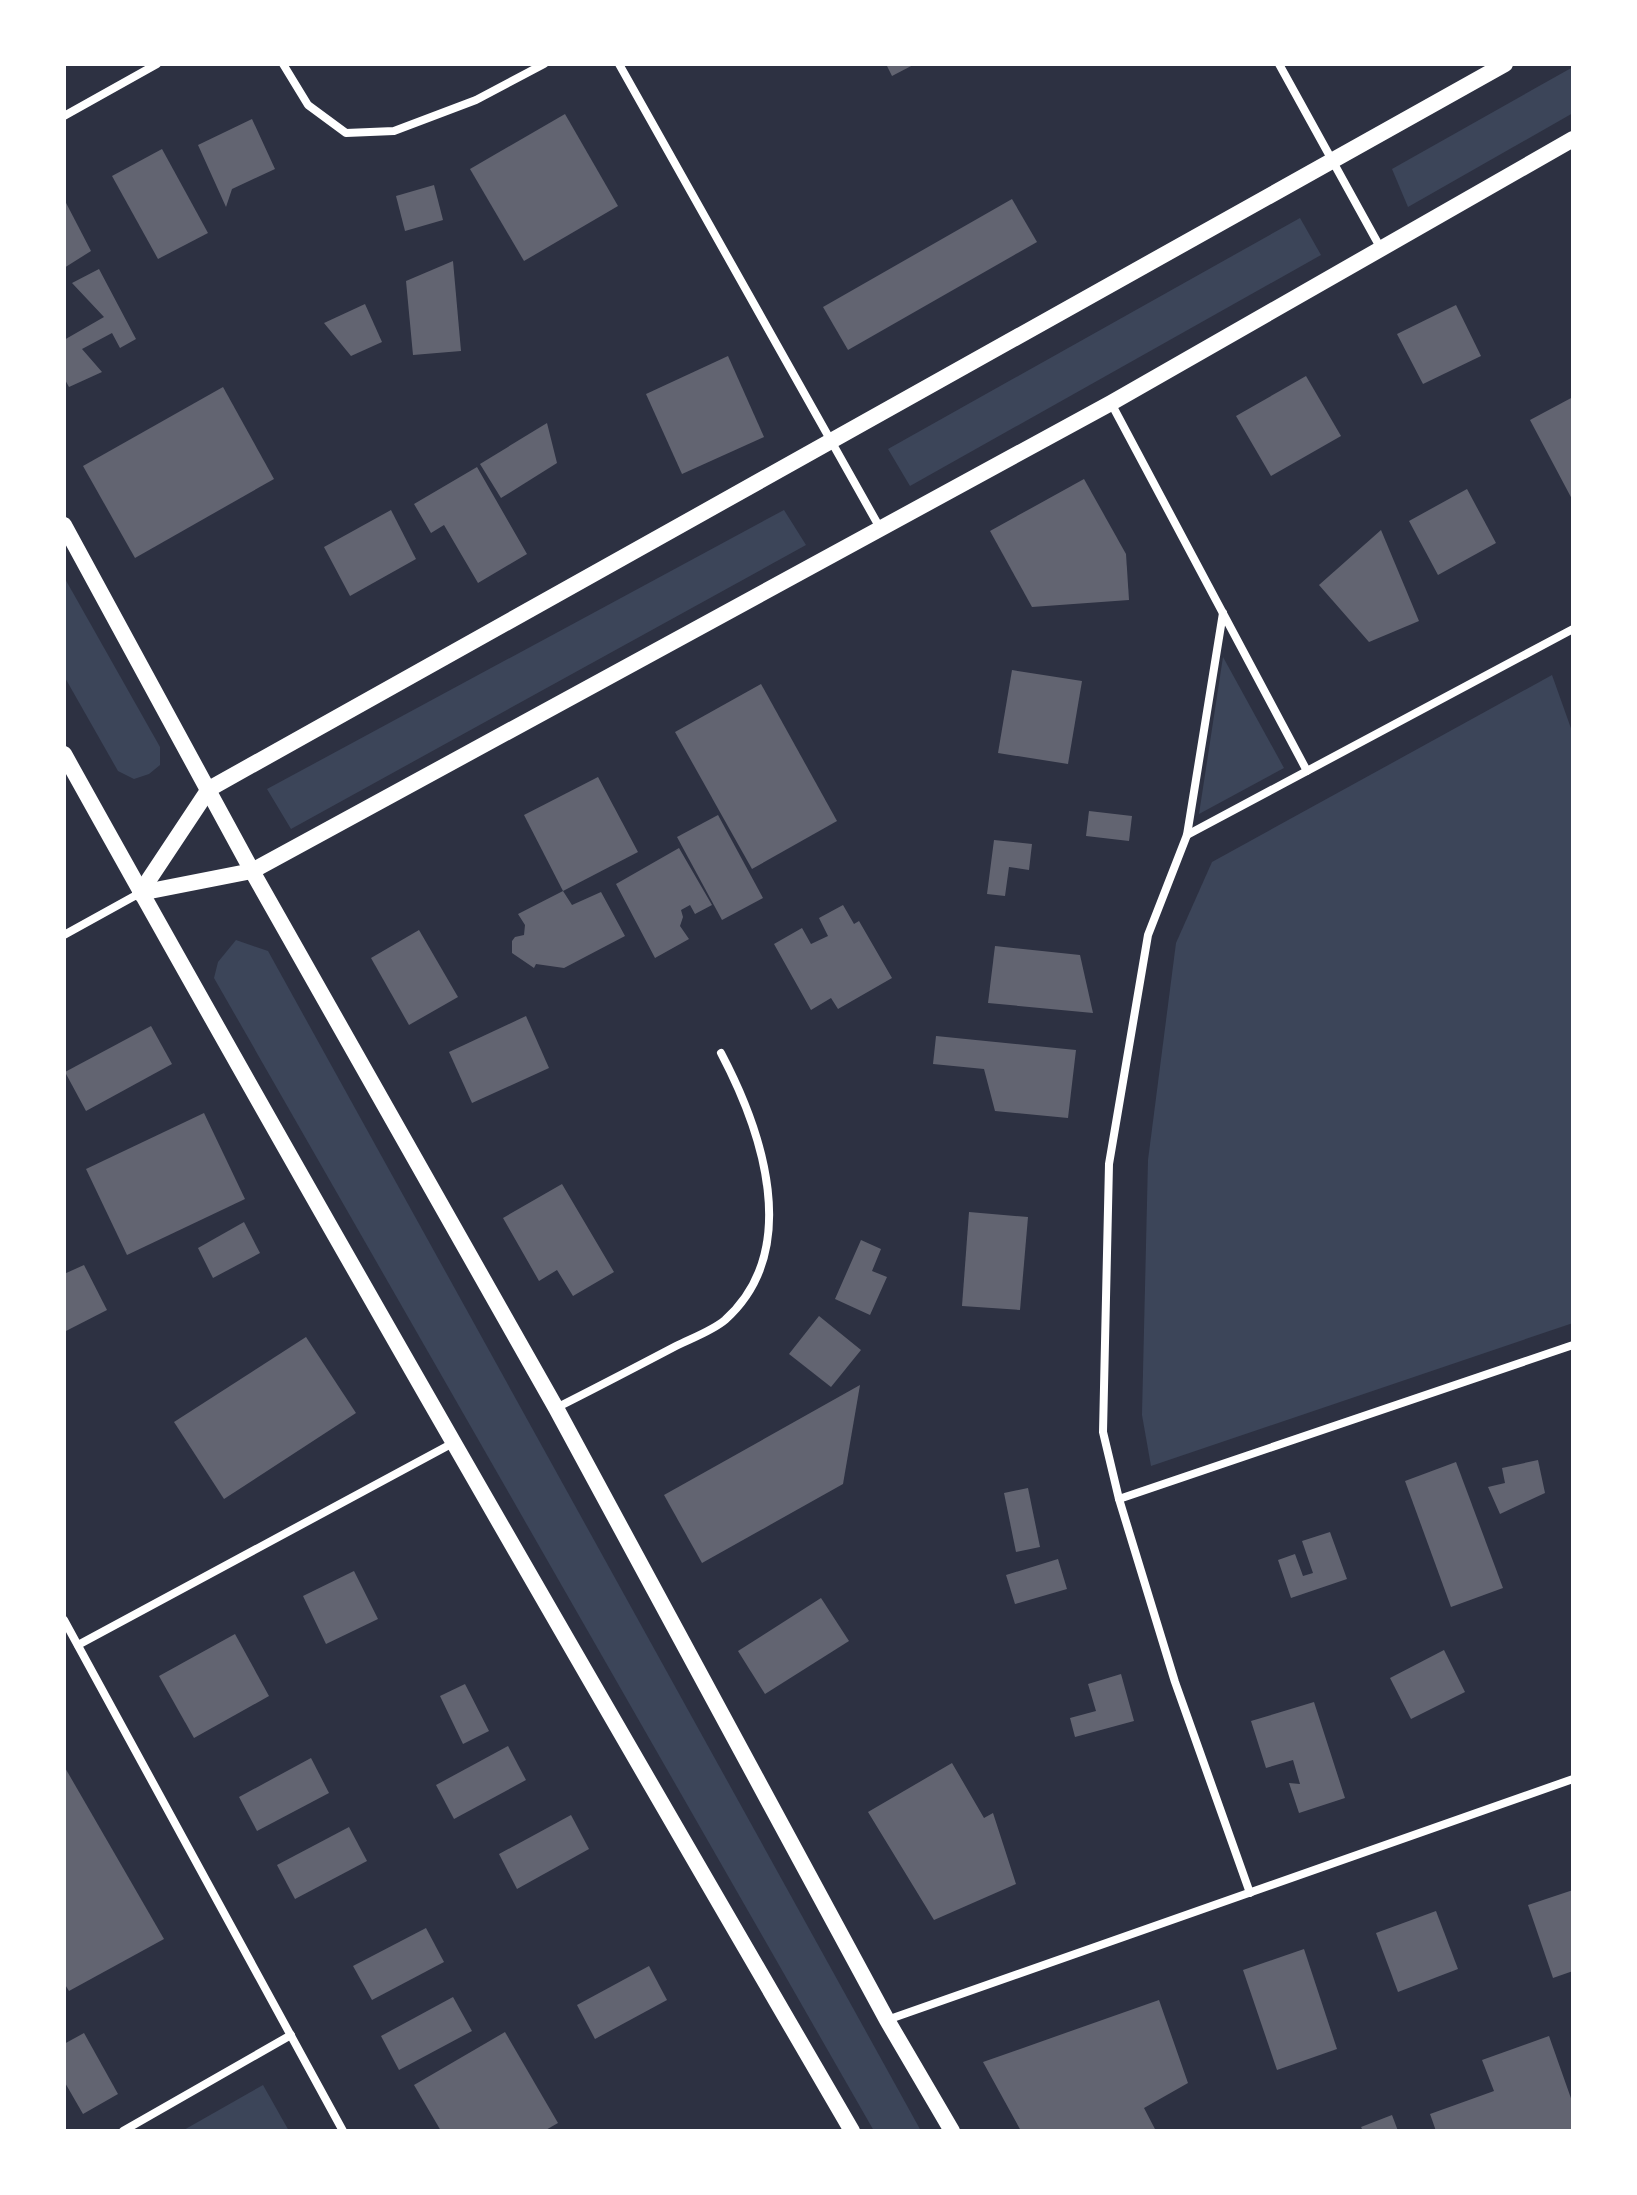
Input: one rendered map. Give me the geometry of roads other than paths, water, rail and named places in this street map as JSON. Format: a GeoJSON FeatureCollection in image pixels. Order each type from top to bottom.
{"type":"FeatureCollection","features":[{"type":"Feature","properties":{"kind":"main road"},"geometry":{"type":"LineString","coordinates":[[140,893],[209,789],[1505,64]]}},
{"type":"Feature","properties":{"kind":"main road"},"geometry":{"type":"LineString","coordinates":[[140,893],[252,871],[1111,403],[1573,139]]}},
{"type":"Feature","properties":{"kind":"main road"},"geometry":{"type":"LineString","coordinates":[[64,525],[252,871],[556,1408],[887,2020],[952,2131]]}},
{"type":"Feature","properties":{"kind":"main road"},"geometry":{"type":"LineString","coordinates":[[64,754],[453,1443],[852,2131]]}},
{"type":"Feature","properties":{"kind":"street"},"geometry":{"type":"LineString","coordinates":[[64,116],[157,64]]}},
{"type":"Feature","properties":{"kind":"street"},"geometry":{"type":"LineString","coordinates":[[283,64],[308,105],[346,133],[394,131],[476,100],[544,64]]}},
{"type":"Feature","properties":{"kind":"street"},"geometry":{"type":"LineString","coordinates":[[619,64],[880,529]]}},
{"type":"Feature","properties":{"kind":"street"},"geometry":{"type":"LineString","coordinates":[[1279,64],[1380,247]]}},
{"type":"Feature","properties":{"kind":"street"},"geometry":{"type":"LineString","coordinates":[[1111,403],[1307,771]]}},
{"type":"Feature","properties":{"kind":"street"},"geometry":{"type":"LineString","coordinates":[[1223,613],[1187,835],[1148,935],[1109,1164],[1103,1432],[1119,1499],[1175,1682],[1250,1893]]}},
{"type":"Feature","properties":{"kind":"street"},"geometry":{"type":"LineString","coordinates":[[1187,835],[1573,629]]}},
{"type":"Feature","properties":{"kind":"street"},"geometry":{"type":"LineString","coordinates":[[64,935],[140,893]]}},
{"type":"Feature","properties":{"kind":"street"},"geometry":{"type":"LineString","coordinates":[[556,1408],[723,1322],[748,1295],[767,1243],[769,1215],[766,1178],[751,1115],[721,1053]]}},
{"type":"Feature","properties":{"kind":"street"},"geometry":{"type":"LineString","coordinates":[[1119,1499],[1573,1345]]}},
{"type":"Feature","properties":{"kind":"street"},"geometry":{"type":"LineString","coordinates":[[78,1645],[453,1443]]}},
{"type":"Feature","properties":{"kind":"street"},"geometry":{"type":"LineString","coordinates":[[64,1620],[343,2131]]}},
{"type":"Feature","properties":{"kind":"street"},"geometry":{"type":"LineString","coordinates":[[887,2020],[1573,1779]]}},
{"type":"Feature","properties":{"kind":"street"},"geometry":{"type":"LineString","coordinates":[[123,2131],[291,2035]]}}]}
